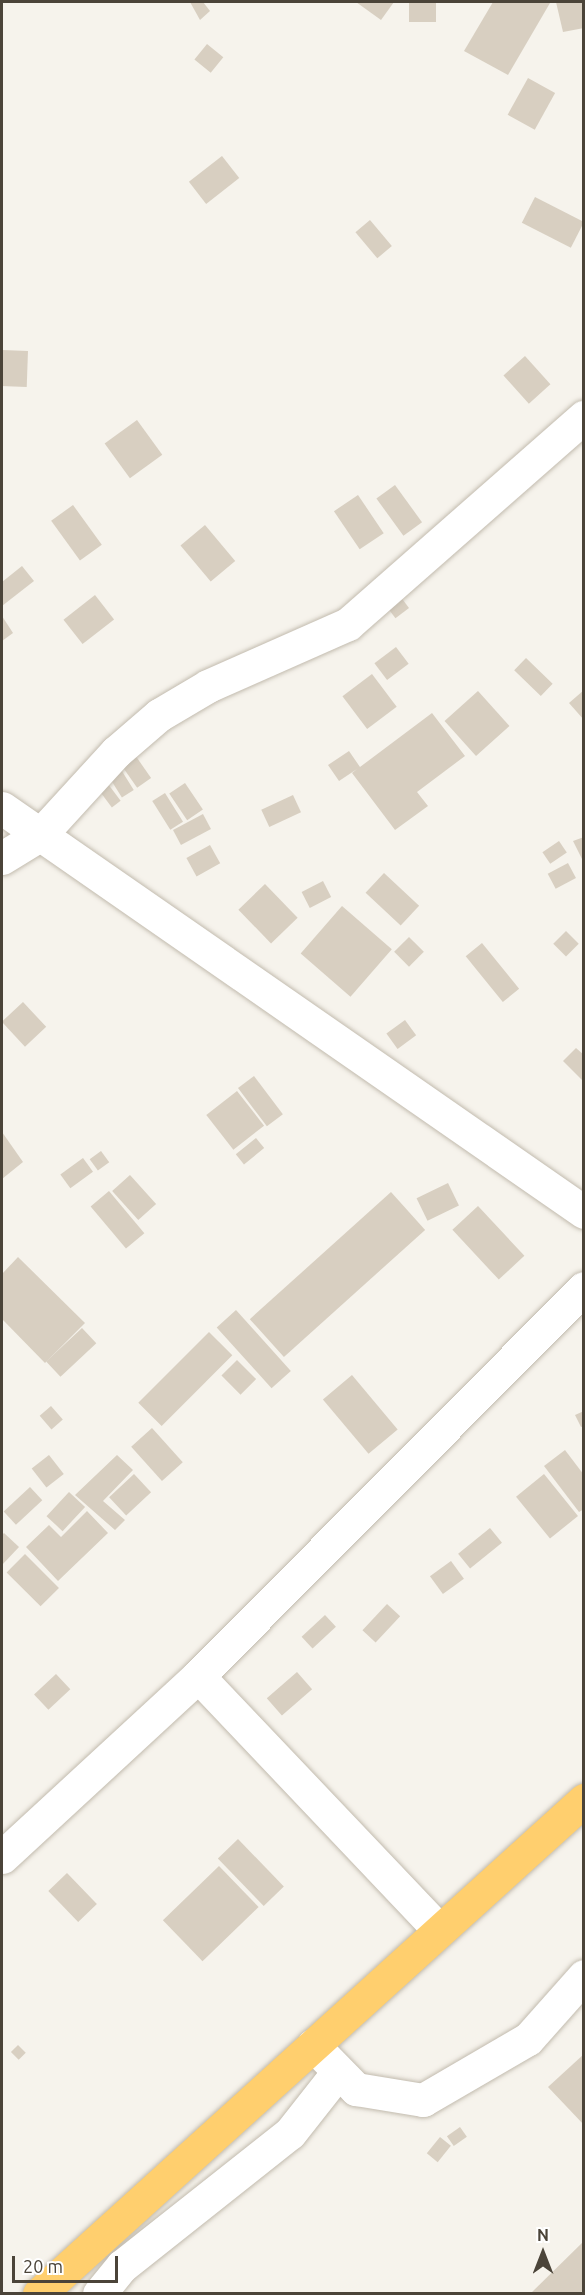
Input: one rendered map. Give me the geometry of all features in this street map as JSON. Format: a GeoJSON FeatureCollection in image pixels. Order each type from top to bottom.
{"type":"FeatureCollection","features":[{"type":"Feature","properties":{"kind":"highway"},"geometry":{"type":"LineString","coordinates":[[39,2294],[584,1800]]}},
{"type":"Feature","properties":{"kind":"street"},"geometry":{"type":"LineString","coordinates":[[2,858],[41,834],[116,752],[159,715],[208,686],[348,624],[584,417]]}},
{"type":"Feature","properties":{"kind":"street"},"geometry":{"type":"LineString","coordinates":[[2,808],[584,1212]]}},
{"type":"Feature","properties":{"kind":"street"},"geometry":{"type":"LineString","coordinates":[[2,1857],[198,1676],[584,1288]]}},
{"type":"Feature","properties":{"kind":"street"},"geometry":{"type":"LineString","coordinates":[[198,1676],[439,1930]]}},
{"type":"Feature","properties":{"kind":"street"},"geometry":{"type":"LineString","coordinates":[[313,2045],[356,2089],[423,2100],[528,2039],[584,1976]]}},
{"type":"Feature","properties":{"kind":"street"},"geometry":{"type":"LineString","coordinates":[[99,2294],[122,2266],[290,2133],[338,2072]]}},
{"type":"Feature","properties":{"kind":"building"},"geometry":{"type":"Polygon","coordinates":[[[190,2],[203,2],[210,11],[200,20],[190,2]]]}},
{"type":"Feature","properties":{"kind":"building"},"geometry":{"type":"Polygon","coordinates":[[[356,2],[394,2],[381,20],[356,2]]]}},
{"type":"Feature","properties":{"kind":"building"},"geometry":{"type":"Polygon","coordinates":[[[409,2],[436,2],[436,22],[409,22],[409,2]]]}},
{"type":"Feature","properties":{"kind":"building"},"geometry":{"type":"Polygon","coordinates":[[[493,2],[550,3],[508,75],[464,51],[493,2]]]}},
{"type":"Feature","properties":{"kind":"building"},"geometry":{"type":"Polygon","coordinates":[[[556,2],[584,2],[584,28],[563,32],[556,2]]]}},
{"type":"Feature","properties":{"kind":"building"},"geometry":{"type":"Polygon","coordinates":[[[207,44],[223,57],[211,73],[194,60],[207,44]]]}},
{"type":"Feature","properties":{"kind":"building"},"geometry":{"type":"Polygon","coordinates":[[[528,78],[555,93],[535,130],[508,115],[528,78]]]}},
{"type":"Feature","properties":{"kind":"building"},"geometry":{"type":"Polygon","coordinates":[[[222,156],[239,178],[206,204],[189,182],[222,156]]]}},
{"type":"Feature","properties":{"kind":"building"},"geometry":{"type":"Polygon","coordinates":[[[535,197],[584,222],[571,248],[522,223],[535,197]]]}},
{"type":"Feature","properties":{"kind":"building"},"geometry":{"type":"Polygon","coordinates":[[[370,220],[392,246],[377,258],[355,232],[370,220]]]}},
{"type":"Feature","properties":{"kind":"building"},"geometry":{"type":"Polygon","coordinates":[[[2,350],[28,351],[27,387],[2,386],[2,350]]]}},
{"type":"Feature","properties":{"kind":"building"},"geometry":{"type":"Polygon","coordinates":[[[525,356],[550,384],[529,404],[503,375],[525,356]]]}},
{"type":"Feature","properties":{"kind":"building"},"geometry":{"type":"Polygon","coordinates":[[[137,420],[162,455],[130,478],[105,444],[137,420]]]}},
{"type":"Feature","properties":{"kind":"building"},"geometry":{"type":"Polygon","coordinates":[[[395,485],[422,522],[403,536],[376,499],[395,485]]]}},
{"type":"Feature","properties":{"kind":"building"},"geometry":{"type":"Polygon","coordinates":[[[358,495],[384,533],[360,549],[334,511],[358,495]]]}},
{"type":"Feature","properties":{"kind":"building"},"geometry":{"type":"Polygon","coordinates":[[[73,505],[102,545],[80,561],[51,521],[73,505]]]}},
{"type":"Feature","properties":{"kind":"building"},"geometry":{"type":"Polygon","coordinates":[[[205,525],[235,561],[211,582],[180,546],[205,525]]]}},
{"type":"Feature","properties":{"kind":"building"},"geometry":{"type":"Polygon","coordinates":[[[22,566],[34,581],[2,606],[2,582],[22,566]]]}},
{"type":"Feature","properties":{"kind":"building"},"geometry":{"type":"Polygon","coordinates":[[[95,595],[114,619],[83,644],[63,620],[95,595]]]}},
{"type":"Feature","properties":{"kind":"building"},"geometry":{"type":"Polygon","coordinates":[[[400,596],[409,608],[395,618],[386,606],[400,596]]]}},
{"type":"Feature","properties":{"kind":"building"},"geometry":{"type":"Polygon","coordinates":[[[2,616],[13,633],[2,641],[2,616]]]}},
{"type":"Feature","properties":{"kind":"building"},"geometry":{"type":"Polygon","coordinates":[[[396,647],[409,664],[387,680],[374,663],[396,647]]]}},
{"type":"Feature","properties":{"kind":"building"},"geometry":{"type":"Polygon","coordinates":[[[526,658],[553,684],[541,696],[514,670],[526,658]]]}},
{"type":"Feature","properties":{"kind":"building"},"geometry":{"type":"Polygon","coordinates":[[[372,674],[397,707],[367,729],[342,696],[372,674]]]}},
{"type":"Feature","properties":{"kind":"building"},"geometry":{"type":"Polygon","coordinates":[[[584,690],[584,720],[569,703],[584,690]]]}},
{"type":"Feature","properties":{"kind":"building"},"geometry":{"type":"Polygon","coordinates":[[[478,691],[509,726],[476,756],[445,721],[478,691]]]}},
{"type":"Feature","properties":{"kind":"building"},"geometry":{"type":"Polygon","coordinates":[[[432,713],[465,756],[417,792],[428,806],[395,830],[352,773],[357,769],[339,781],[328,765],[349,751],[360,767],[432,713]]]}},
{"type":"Feature","properties":{"kind":"building"},"geometry":{"type":"Polygon","coordinates":[[[135,755],[151,778],[137,788],[121,765],[135,755]]]}},
{"type":"Feature","properties":{"kind":"building"},"geometry":{"type":"Polygon","coordinates":[[[120,768],[134,790],[122,797],[108,775],[120,768]]]}},
{"type":"Feature","properties":{"kind":"building"},"geometry":{"type":"Polygon","coordinates":[[[105,780],[121,801],[112,807],[96,787],[105,780]]]}},
{"type":"Feature","properties":{"kind":"building"},"geometry":{"type":"Polygon","coordinates":[[[185,783],[203,810],[187,820],[169,794],[185,783]]]}},
{"type":"Feature","properties":{"kind":"building"},"geometry":{"type":"Polygon","coordinates":[[[165,793],[183,822],[170,830],[152,801],[165,793]]]}},
{"type":"Feature","properties":{"kind":"building"},"geometry":{"type":"Polygon","coordinates":[[[293,795],[301,812],[269,827],[261,810],[293,795]]]}},
{"type":"Feature","properties":{"kind":"building"},"geometry":{"type":"Polygon","coordinates":[[[203,814],[211,829],[181,845],[173,830],[203,814]]]}},
{"type":"Feature","properties":{"kind":"building"},"geometry":{"type":"Polygon","coordinates":[[[584,837],[584,863],[573,841],[584,837]]]}},
{"type":"Feature","properties":{"kind":"building"},"geometry":{"type":"Polygon","coordinates":[[[559,841],[567,853],[550,864],[542,852],[559,841]]]}},
{"type":"Feature","properties":{"kind":"building"},"geometry":{"type":"Polygon","coordinates":[[[210,845],[220,863],[197,876],[186,858],[210,845]]]}},
{"type":"Feature","properties":{"kind":"building"},"geometry":{"type":"Polygon","coordinates":[[[568,863],[576,878],[556,889],[548,874],[568,863]]]}},
{"type":"Feature","properties":{"kind":"building"},"geometry":{"type":"Polygon","coordinates":[[[384,873],[419,906],[401,925],[366,893],[384,873]]]}},
{"type":"Feature","properties":{"kind":"building"},"geometry":{"type":"Polygon","coordinates":[[[323,881],[331,897],[310,908],[302,892],[323,881]]]}},
{"type":"Feature","properties":{"kind":"building"},"geometry":{"type":"Polygon","coordinates":[[[265,884],[298,918],[271,944],[238,910],[265,884]]]}},
{"type":"Feature","properties":{"kind":"building"},"geometry":{"type":"Polygon","coordinates":[[[342,906],[392,949],[350,997],[301,954],[342,906]]]}},
{"type":"Feature","properties":{"kind":"building"},"geometry":{"type":"Polygon","coordinates":[[[566,931],[579,944],[566,956],[553,944],[566,931]]]}},
{"type":"Feature","properties":{"kind":"building"},"geometry":{"type":"Polygon","coordinates":[[[409,937],[424,952],[409,967],[394,952],[409,937]]]}},
{"type":"Feature","properties":{"kind":"building"},"geometry":{"type":"Polygon","coordinates":[[[482,943],[519,989],[503,1002],[466,956],[482,943]]]}},
{"type":"Feature","properties":{"kind":"building"},"geometry":{"type":"Polygon","coordinates":[[[23,1002],[46,1027],[25,1047],[2,1022],[23,1002]]]}},
{"type":"Feature","properties":{"kind":"building"},"geometry":{"type":"Polygon","coordinates":[[[405,1020],[416,1035],[398,1049],[386,1034],[405,1020]]]}},
{"type":"Feature","properties":{"kind":"building"},"geometry":{"type":"Polygon","coordinates":[[[576,1048],[584,1055],[584,1082],[563,1061],[576,1048]]]}},
{"type":"Feature","properties":{"kind":"building"},"geometry":{"type":"Polygon","coordinates":[[[254,1076],[283,1114],[267,1126],[238,1088],[254,1076]]]}},
{"type":"Feature","properties":{"kind":"building"},"geometry":{"type":"Polygon","coordinates":[[[237,1091],[264,1126],[233,1150],[206,1115],[237,1091]]]}},
{"type":"Feature","properties":{"kind":"building"},"geometry":{"type":"Polygon","coordinates":[[[2,1132],[23,1162],[2,1179],[2,1132]]]}},
{"type":"Feature","properties":{"kind":"building"},"geometry":{"type":"Polygon","coordinates":[[[256,1138],[264,1148],[244,1164],[236,1154],[256,1138]]]}},
{"type":"Feature","properties":{"kind":"building"},"geometry":{"type":"Polygon","coordinates":[[[101,1151],[109,1162],[98,1171],[90,1159],[101,1151]]]}},
{"type":"Feature","properties":{"kind":"building"},"geometry":{"type":"Polygon","coordinates":[[[83,1158],[93,1172],[70,1188],[60,1174],[83,1158]]]}},
{"type":"Feature","properties":{"kind":"building"},"geometry":{"type":"Polygon","coordinates":[[[130,1175],[156,1204],[138,1220],[112,1191],[130,1175]]]}},
{"type":"Feature","properties":{"kind":"building"},"geometry":{"type":"Polygon","coordinates":[[[448,1183],[459,1205],[428,1221],[417,1198],[448,1183]]]}},
{"type":"Feature","properties":{"kind":"building"},"geometry":{"type":"Polygon","coordinates":[[[109,1191],[144,1233],[126,1249],[91,1206],[109,1191]]]}},
{"type":"Feature","properties":{"kind":"building"},"geometry":{"type":"Polygon","coordinates":[[[391,1192],[425,1230],[284,1357],[250,1319],[391,1192]]]}},
{"type":"Feature","properties":{"kind":"building"},"geometry":{"type":"Polygon","coordinates":[[[478,1206],[524,1256],[499,1280],[452,1230],[478,1206]]]}},
{"type":"Feature","properties":{"kind":"building"},"geometry":{"type":"Polygon","coordinates":[[[18,1257],[85,1323],[45,1363],[2,1319],[2,1274],[18,1257]]]}},
{"type":"Feature","properties":{"kind":"building"},"geometry":{"type":"Polygon","coordinates":[[[236,1310],[291,1371],[272,1388],[217,1327],[236,1310]]]}},
{"type":"Feature","properties":{"kind":"building"},"geometry":{"type":"Polygon","coordinates":[[[82,1328],[96,1343],[60,1377],[46,1361],[82,1328]]]}},
{"type":"Feature","properties":{"kind":"building"},"geometry":{"type":"Polygon","coordinates":[[[209,1332],[232,1355],[162,1426],[138,1403],[209,1332]]]}},
{"type":"Feature","properties":{"kind":"building"},"geometry":{"type":"Polygon","coordinates":[[[237,1360],[256,1379],[241,1395],[221,1376],[237,1360]]]}},
{"type":"Feature","properties":{"kind":"building"},"geometry":{"type":"Polygon","coordinates":[[[352,1375],[398,1429],[369,1454],[323,1399],[352,1375]]]}},
{"type":"Feature","properties":{"kind":"building"},"geometry":{"type":"Polygon","coordinates":[[[51,1406],[63,1420],[51,1429],[40,1416],[51,1406]]]}},
{"type":"Feature","properties":{"kind":"building"},"geometry":{"type":"Polygon","coordinates":[[[584,1411],[584,1426],[581,1427],[575,1415],[584,1411]]]}},
{"type":"Feature","properties":{"kind":"building"},"geometry":{"type":"Polygon","coordinates":[[[152,1428],[183,1462],[162,1481],[131,1447],[152,1428]]]}},
{"type":"Feature","properties":{"kind":"building"},"geometry":{"type":"Polygon","coordinates":[[[565,1450],[584,1475],[584,1509],[579,1512],[544,1466],[565,1450]]]}},
{"type":"Feature","properties":{"kind":"building"},"geometry":{"type":"Polygon","coordinates":[[[49,1455],[64,1474],[46,1487],[32,1469],[49,1455]]]}},
{"type":"Feature","properties":{"kind":"building"},"geometry":{"type":"Polygon","coordinates":[[[117,1455],[133,1470],[103,1501],[125,1520],[115,1530],[75,1495],[117,1455]]]}},
{"type":"Feature","properties":{"kind":"building"},"geometry":{"type":"Polygon","coordinates":[[[134,1474],[151,1492],[126,1515],[109,1497],[134,1474]]]}},
{"type":"Feature","properties":{"kind":"building"},"geometry":{"type":"Polygon","coordinates":[[[544,1474],[578,1516],[550,1539],[516,1497],[544,1474]]]}},
{"type":"Feature","properties":{"kind":"building"},"geometry":{"type":"Polygon","coordinates":[[[30,1487],[42,1500],[16,1525],[4,1512],[30,1487]]]}},
{"type":"Feature","properties":{"kind":"building"},"geometry":{"type":"Polygon","coordinates":[[[69,1492],[85,1507],[63,1531],[46,1516],[69,1492]]]}},
{"type":"Feature","properties":{"kind":"building"},"geometry":{"type":"Polygon","coordinates":[[[87,1511],[108,1533],[58,1581],[26,1547],[49,1525],[61,1537],[87,1511]]]}},
{"type":"Feature","properties":{"kind":"building"},"geometry":{"type":"Polygon","coordinates":[[[490,1528],[502,1543],[470,1569],[458,1554],[490,1528]]]}},
{"type":"Feature","properties":{"kind":"building"},"geometry":{"type":"Polygon","coordinates":[[[4,1533],[19,1547],[2,1565],[2,1535],[4,1533]]]}},
{"type":"Feature","properties":{"kind":"building"},"geometry":{"type":"Polygon","coordinates":[[[25,1554],[59,1588],[41,1606],[7,1572],[25,1554]]]}},
{"type":"Feature","properties":{"kind":"building"},"geometry":{"type":"Polygon","coordinates":[[[451,1561],[464,1579],[443,1594],[430,1576],[451,1561]]]}},
{"type":"Feature","properties":{"kind":"building"},"geometry":{"type":"Polygon","coordinates":[[[387,1604],[400,1616],[376,1643],[362,1630],[387,1604]]]}},
{"type":"Feature","properties":{"kind":"building"},"geometry":{"type":"Polygon","coordinates":[[[325,1615],[336,1627],[313,1649],[302,1637],[325,1615]]]}},
{"type":"Feature","properties":{"kind":"building"},"geometry":{"type":"Polygon","coordinates":[[[297,1672],[312,1689],[282,1716],[267,1698],[297,1672]]]}},
{"type":"Feature","properties":{"kind":"building"},"geometry":{"type":"Polygon","coordinates":[[[56,1674],[70,1689],[48,1710],[34,1694],[56,1674]]]}},
{"type":"Feature","properties":{"kind":"building"},"geometry":{"type":"Polygon","coordinates":[[[238,1839],[284,1886],[264,1906],[218,1858],[238,1839]]]}},
{"type":"Feature","properties":{"kind":"building"},"geometry":{"type":"Polygon","coordinates":[[[219,1866],[259,1907],[202,1961],[163,1920],[219,1866]]]}},
{"type":"Feature","properties":{"kind":"building"},"geometry":{"type":"Polygon","coordinates":[[[67,1873],[97,1904],[78,1922],[48,1891],[67,1873]]]}},
{"type":"Feature","properties":{"kind":"building"},"geometry":{"type":"Polygon","coordinates":[[[18,2045],[26,2053],[19,2060],[11,2052],[18,2045]]]}},
{"type":"Feature","properties":{"kind":"building"},"geometry":{"type":"Polygon","coordinates":[[[584,2054],[584,2125],[548,2087],[584,2054]]]}},
{"type":"Feature","properties":{"kind":"building"},"geometry":{"type":"Polygon","coordinates":[[[460,2127],[467,2137],[454,2146],[447,2136],[460,2127]]]}},
{"type":"Feature","properties":{"kind":"building"},"geometry":{"type":"Polygon","coordinates":[[[440,2137],[451,2146],[438,2162],[427,2153],[440,2137]]]}},
{"type":"Feature","properties":{"kind":"building"},"geometry":{"type":"Polygon","coordinates":[[[584,2241],[584,2290],[579,2294],[530,2294],[584,2241]]]}}]}
